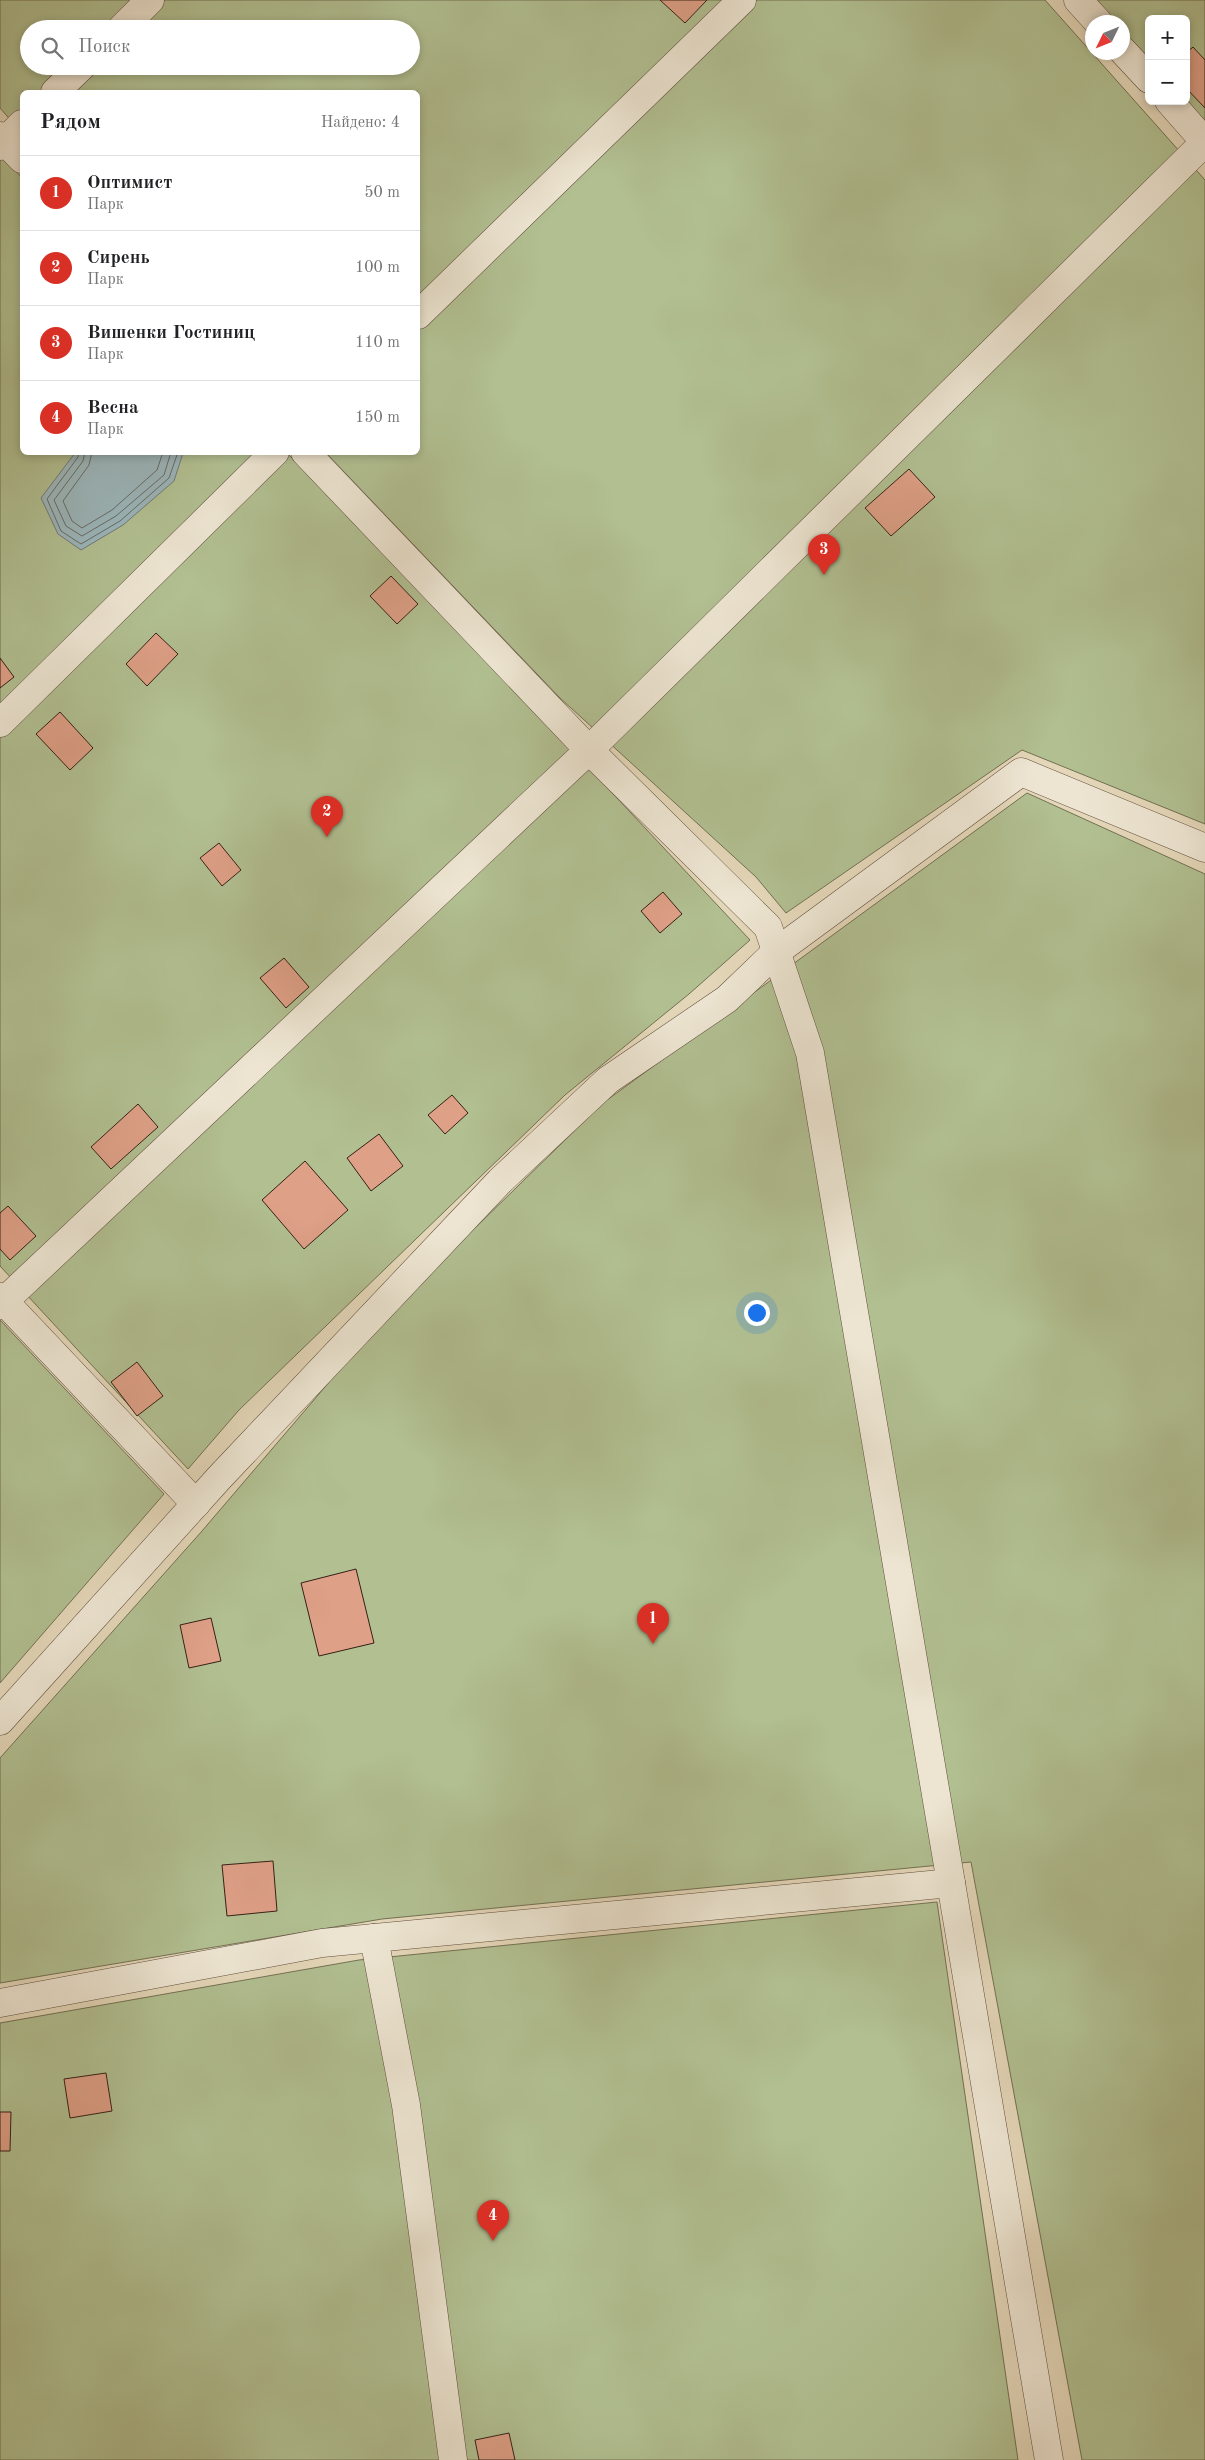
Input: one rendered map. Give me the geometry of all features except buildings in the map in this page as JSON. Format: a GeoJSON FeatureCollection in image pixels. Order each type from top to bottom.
{"type":"FeatureCollection","features":[{"type":"Feature","properties":{"kind":"lane"},"geometry":{"type":"LineString","coordinates":[[130,20],[150,0]]}},
{"type":"Feature","properties":{"kind":"lane"},"geometry":{"type":"LineString","coordinates":[[420,313],[742,0]]}},
{"type":"Feature","properties":{"kind":"lane"},"geometry":{"type":"LineString","coordinates":[[1078,0],[1092,15]]}},
{"type":"Feature","properties":{"kind":"lane"},"geometry":{"type":"LineString","coordinates":[[1130,59],[1145,75]]}},
{"type":"Feature","properties":{"kind":"lane"},"geometry":{"type":"LineString","coordinates":[[57,90],[73,75]]}},
{"type":"Feature","properties":{"kind":"lane"},"geometry":{"type":"LineString","coordinates":[[196,1504],[1,1301],[590,750],[1205,142],[1173,105]]}},
{"type":"Feature","properties":{"kind":"lane"},"geometry":{"type":"LineString","coordinates":[[0,723],[272,455]]}},
{"type":"Feature","properties":{"kind":"lane"},"geometry":{"type":"LineString","coordinates":[[308,455],[590,750],[768,927],[810,1053],[1049,2460]]}},
{"type":"Feature","properties":{"kind":"lane"},"geometry":{"type":"LineString","coordinates":[[0,1721],[196,1504],[500,1181],[608,1080],[727,999],[776,952],[1021,772],[1205,848]]}},
{"type":"Feature","properties":{"kind":"lane"},"geometry":{"type":"LineString","coordinates":[[0,2003],[322,1943],[951,1883]]}},
{"type":"Feature","properties":{"kind":"lane"},"geometry":{"type":"LineString","coordinates":[[374,1938],[406,2106],[453,2460]]}},
{"type":"Feature","properties":{"kind":"green space"},"geometry":{"type":"Polygon","coordinates":[[[0,0],[1045,0],[1085,45],[1085,60],[1098,60],[1205,180],[1205,824],[1022,750],[786,913],[756,877],[559,697],[328,455],[420,455],[420,90],[20,90],[20,131],[0,108],[0,0]]]}},
{"type":"Feature","properties":{"kind":"green space"},"geometry":{"type":"Polygon","coordinates":[[[1093,0],[1205,0],[1205,124],[1189,105],[1190,15],[1145,15],[1145,58],[1130,41],[1130,15],[1107,15],[1093,0]]]}},
{"type":"Feature","properties":{"kind":"green space"},"geometry":{"type":"Polygon","coordinates":[[[0,154],[20,176],[20,455],[289,455],[557,734],[750,940],[689,994],[565,1095],[239,1410],[188,1469],[0,1266],[0,154]]]}},
{"type":"Feature","properties":{"kind":"green space"},"geometry":{"type":"Polygon","coordinates":[[[1027,793],[1205,874],[1205,2460],[1082,2460],[971,1862],[382,1919],[0,1983],[0,1758],[202,1531],[389,1312],[603,1103],[1027,793]]]}},
{"type":"Feature","properties":{"kind":"green space"},"geometry":{"type":"Polygon","coordinates":[[[0,1320],[164,1494],[0,1683],[0,1320]]]}},
{"type":"Feature","properties":{"kind":"green space"},"geometry":{"type":"Polygon","coordinates":[[[937,1902],[1018,2460],[0,2460],[0,2023],[359,1960],[937,1902]]]}},
{"type":"Feature","properties":{"kind":"water"},"geometry":{"type":"Polygon","coordinates":[[[73,455],[182,455],[174,481],[123,525],[81,550],[58,534],[41,498],[73,455]]]}},
{"type":"Feature","properties":{"kind":"place","name":"Вишенки Гостиниц"},"geometry":{"type":"Point","coordinates":[824,575]}},
{"type":"Feature","properties":{"kind":"place","name":"Сирень"},"geometry":{"type":"Point","coordinates":[327,837]}},
{"type":"Feature","properties":{"kind":"place","name":"Оптимист"},"geometry":{"type":"Point","coordinates":[653,1644]}},
{"type":"Feature","properties":{"kind":"place","name":"Весна"},"geometry":{"type":"Point","coordinates":[493,2241]}}]}
